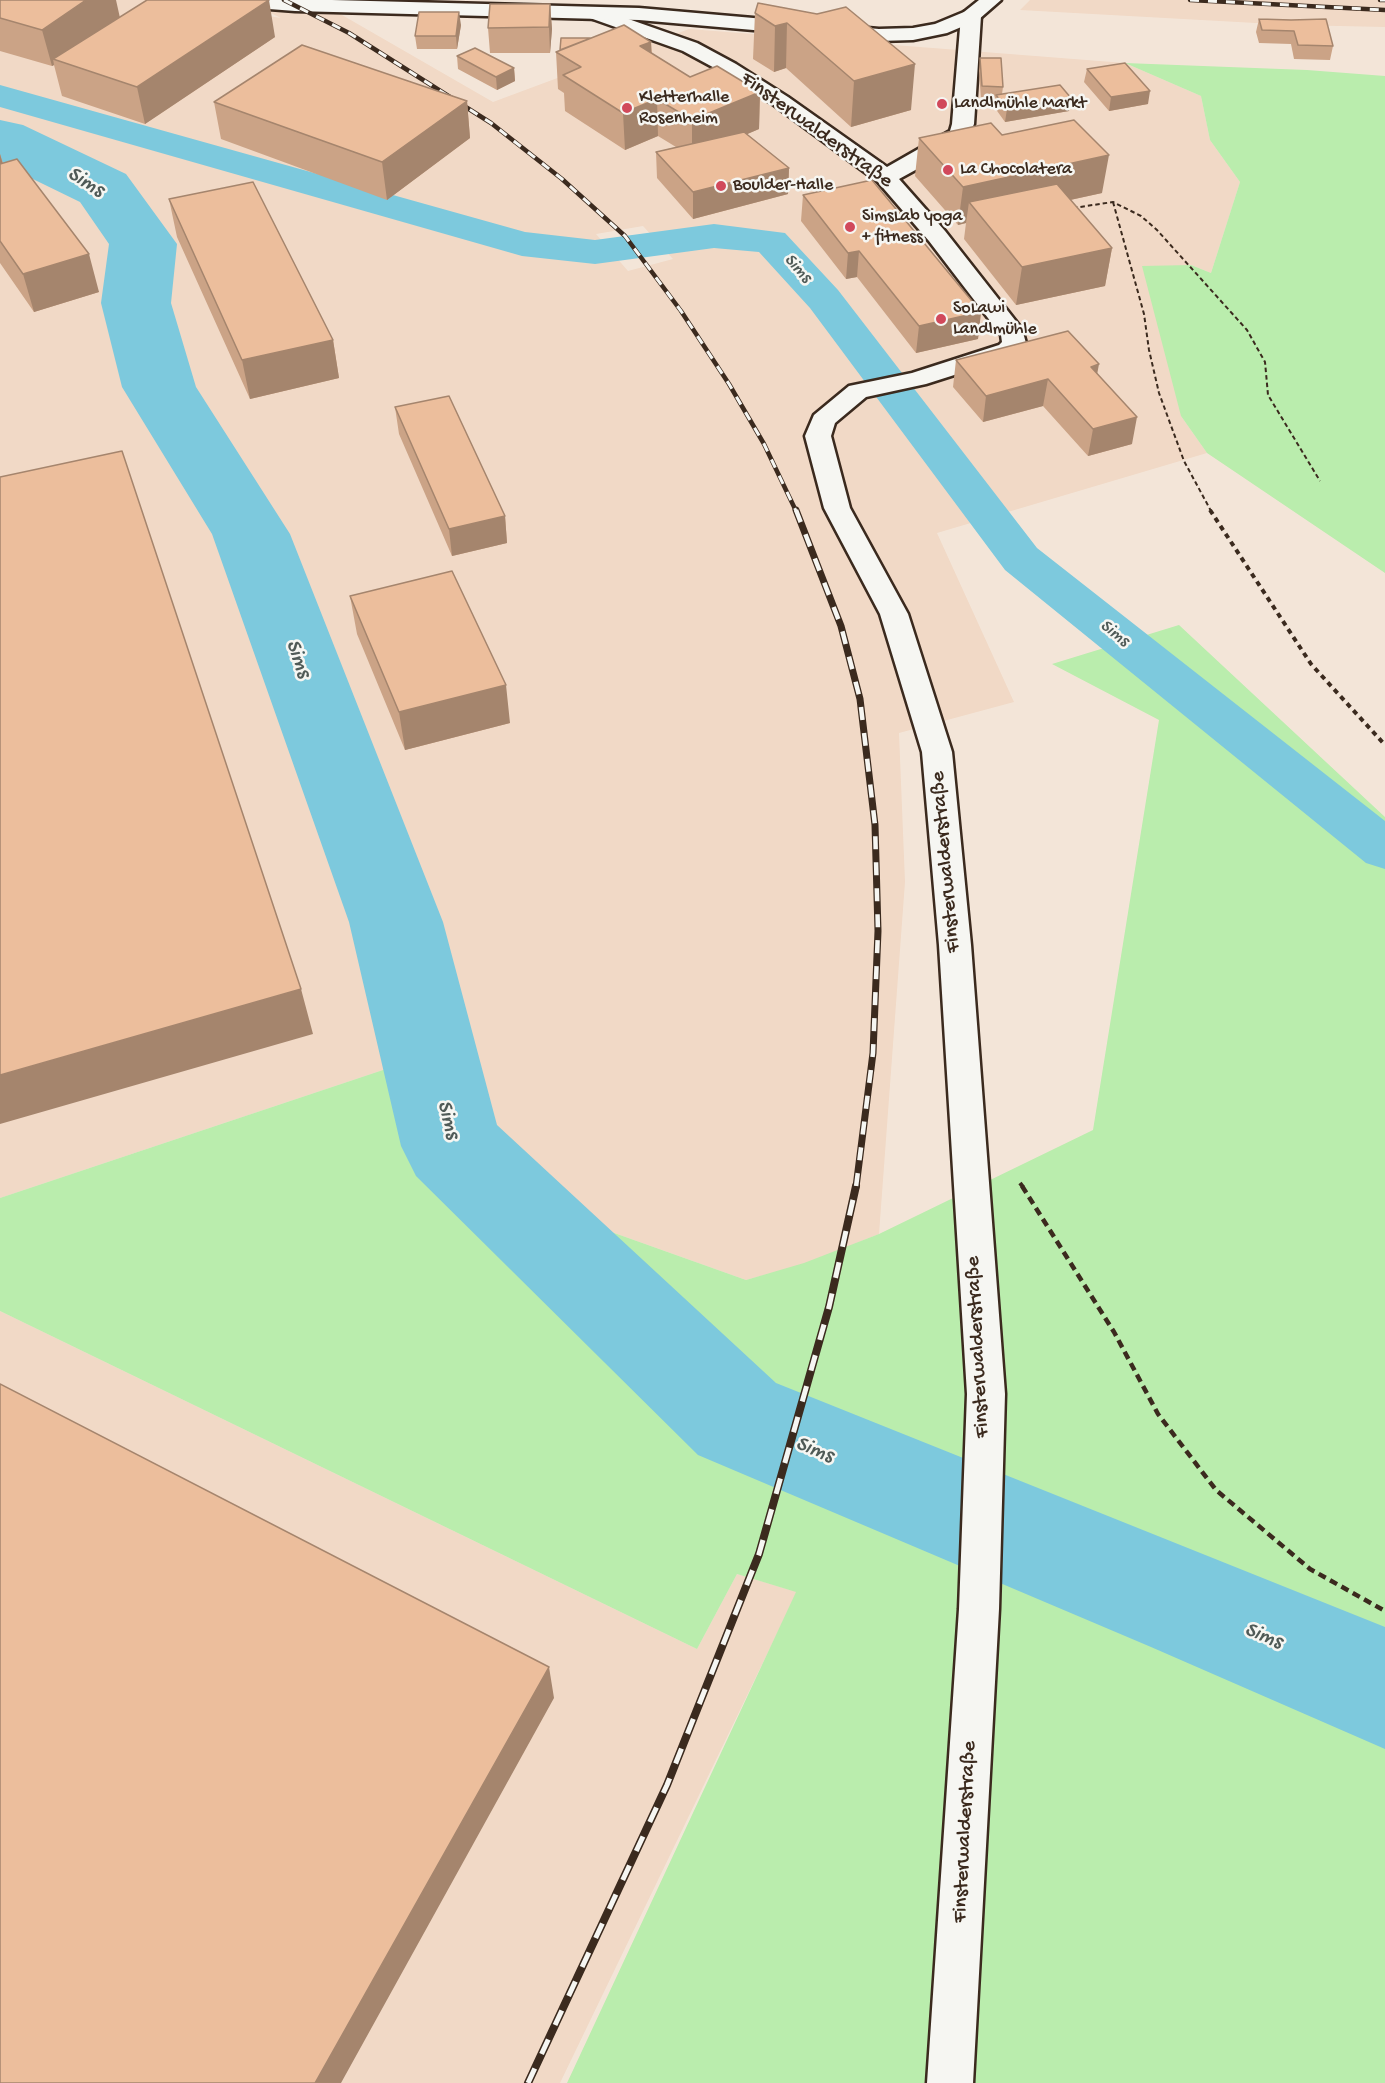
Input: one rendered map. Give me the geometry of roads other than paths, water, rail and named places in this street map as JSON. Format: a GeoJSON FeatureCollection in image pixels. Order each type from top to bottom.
{"type":"FeatureCollection","features":[{"type":"Feature","properties":{"kind":"street"},"geometry":{"type":"LineString","coordinates":[[230,0],[307,6],[639,14],[879,35],[913,34],[940,29],[970,16],[991,0]]}},
{"type":"Feature","properties":{"kind":"street","name":"Finsterwalderstraße"},"geometry":{"type":"LineString","coordinates":[[597,14],[690,46],[781,101],[886,177],[937,236],[1013,334],[1014,343],[1008,350],[917,379],[858,391],[823,420],[818,436],[837,508],[894,614],[937,752],[955,945],[986,1394],[980,1609],[950,2083]]}},
{"type":"Feature","properties":{"kind":"street"},"geometry":{"type":"LineString","coordinates":[[886,177],[942,146],[958,134],[963,124],[970,16]]}},
{"type":"Feature","properties":{"kind":"street"},"geometry":{"type":"LineString","coordinates":[[690,46],[722,21]]}},
{"type":"Feature","properties":{"kind":"waterway","name":"Sims"},"geometry":{"type":"LineString","coordinates":[[0,96],[522,244],[595,252],[714,236],[771,241],[824,299],[1021,559],[1385,849]]}},
{"type":"Feature","properties":{"kind":"waterway","name":"Sims"},"geometry":{"type":"LineString","coordinates":[[0,139],[103,188],[143,244],[136,303],[159,387],[251,534],[396,922],[452,1146],[737,1419],[1193,1606],[1385,1688]]}},
{"type":"Feature","properties":{"kind":"railway"},"geometry":{"type":"LineString","coordinates":[[284,0],[349,33],[491,123],[562,179],[625,236],[681,311],[729,384],[764,444],[796,511]]}},
{"type":"Feature","properties":{"kind":"railway"},"geometry":{"type":"LineString","coordinates":[[1190,0],[1385,10]]}},
{"type":"Feature","properties":{"kind":"railway"},"geometry":{"type":"LineString","coordinates":[[1380,0],[1385,0]]}},
{"type":"Feature","properties":{"kind":"railway"},"geometry":{"type":"LineString","coordinates":[[796,510],[841,626],[860,699],[875,825],[878,931],[873,1053],[856,1187]]}},
{"type":"Feature","properties":{"kind":"railway"},"geometry":{"type":"LineString","coordinates":[[528,2083],[667,1785],[759,1554],[829,1307],[856,1186]]}},
{"type":"Feature","properties":{"kind":"place","name":"Landlmühle Markt"},"geometry":{"type":"Point","coordinates":[942,104]}},
{"type":"Feature","properties":{"kind":"place","name":"Kletterhalle Rosenheim"},"geometry":{"type":"Point","coordinates":[627,108]}},
{"type":"Feature","properties":{"kind":"place","name":"La Chocolatera"},"geometry":{"type":"Point","coordinates":[948,170]}},
{"type":"Feature","properties":{"kind":"place","name":"Boulder-Halle"},"geometry":{"type":"Point","coordinates":[721,186]}},
{"type":"Feature","properties":{"kind":"place","name":"SimsLab yoga + fitness"},"geometry":{"type":"Point","coordinates":[850,227]}},
{"type":"Feature","properties":{"kind":"place","name":"SoLawi Landlmühle"},"geometry":{"type":"Point","coordinates":[941,319]}}]}
